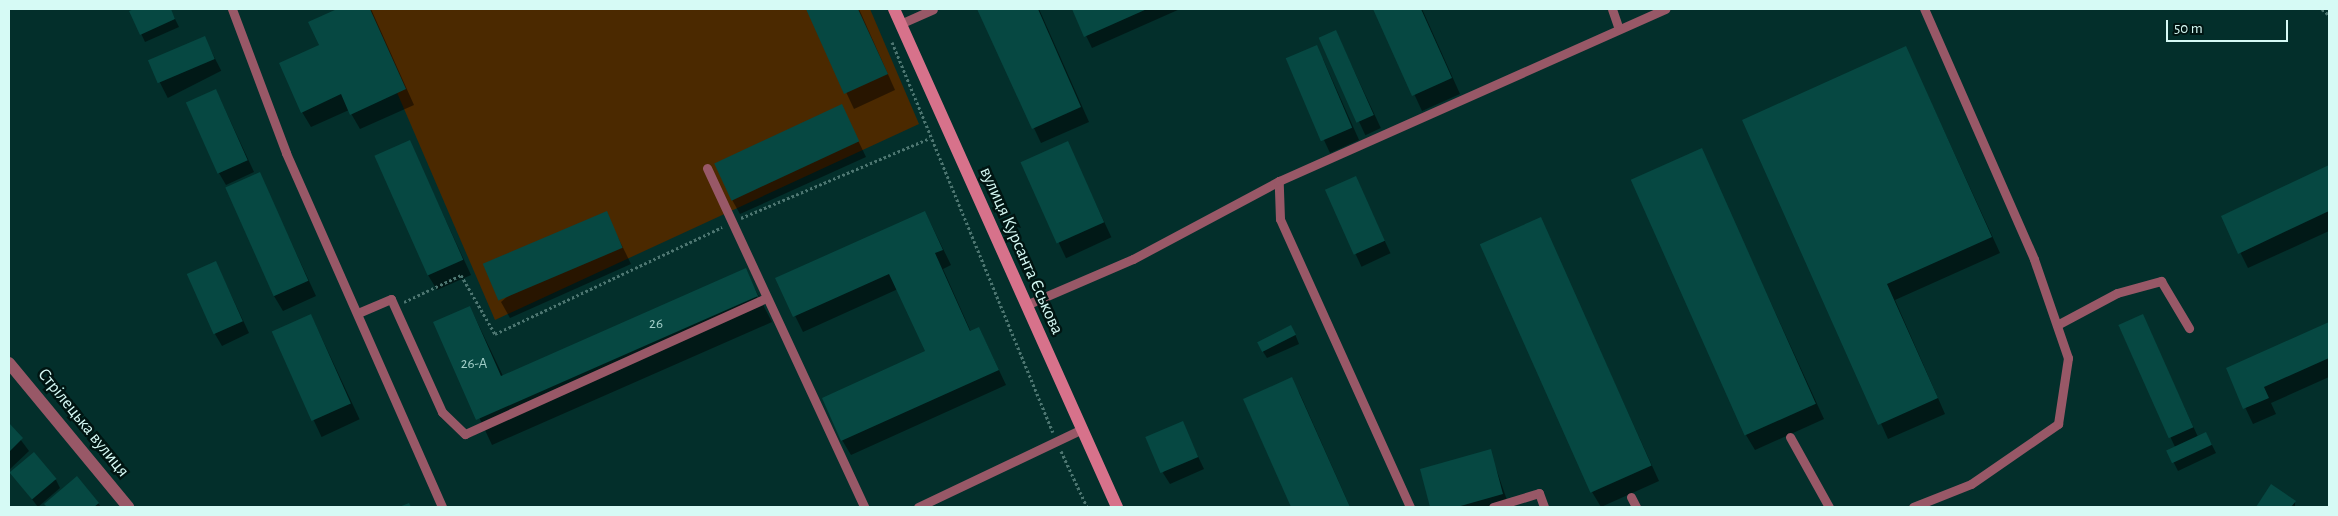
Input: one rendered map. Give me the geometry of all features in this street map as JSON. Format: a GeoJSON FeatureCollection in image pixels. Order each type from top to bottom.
{"type":"FeatureCollection","features":[{"type":"Feature","properties":{"kind":"street","name":"вулиця Курсанта Єськова"},"geometry":{"type":"LineString","coordinates":[[894,9],[1117,507]]}},
{"type":"Feature","properties":{"kind":"street","name":"Стрілецька вулиця"},"geometry":{"type":"LineString","coordinates":[[9,362],[128,507]]}},
{"type":"Feature","properties":{"kind":"lane"},"geometry":{"type":"LineString","coordinates":[[232,9],[286,153],[442,507]]}},
{"type":"Feature","properties":{"kind":"lane"},"geometry":{"type":"LineString","coordinates":[[900,24],[933,9]]}},
{"type":"Feature","properties":{"kind":"lane"},"geometry":{"type":"LineString","coordinates":[[1612,9],[1619,29]]}},
{"type":"Feature","properties":{"kind":"lane"},"geometry":{"type":"LineString","coordinates":[[1026,305],[1133,259],[1279,181],[1665,9]]}},
{"type":"Feature","properties":{"kind":"lane"},"geometry":{"type":"LineString","coordinates":[[1913,507],[1971,484],[2058,424],[2068,358],[2034,260],[1924,9]]}},
{"type":"Feature","properties":{"kind":"lane"},"geometry":{"type":"LineString","coordinates":[[707,168],[864,507]]}},
{"type":"Feature","properties":{"kind":"lane"},"geometry":{"type":"LineString","coordinates":[[1279,181],[1280,220],[1410,507]]}},
{"type":"Feature","properties":{"kind":"lane"},"geometry":{"type":"LineString","coordinates":[[2057,325],[2117,293],[2162,281],[2189,328]]}},
{"type":"Feature","properties":{"kind":"lane"},"geometry":{"type":"LineString","coordinates":[[358,313],[391,299],[442,412],[465,434],[766,298]]}},
{"type":"Feature","properties":{"kind":"lane"},"geometry":{"type":"LineString","coordinates":[[918,507],[1082,429]]}},
{"type":"Feature","properties":{"kind":"lane"},"geometry":{"type":"LineString","coordinates":[[1790,437],[1829,507]]}},
{"type":"Feature","properties":{"kind":"lane"},"geometry":{"type":"LineString","coordinates":[[1493,507],[1539,493],[1544,507]]}},
{"type":"Feature","properties":{"kind":"lane"},"geometry":{"type":"LineString","coordinates":[[1631,498],[1636,507]]}},
{"type":"Feature","properties":{"kind":"path"},"geometry":{"type":"LineString","coordinates":[[2322,9],[2329,14]]}},
{"type":"Feature","properties":{"kind":"path"},"geometry":{"type":"LineString","coordinates":[[889,36],[1056,440],[1087,507]]}},
{"type":"Feature","properties":{"kind":"path"},"geometry":{"type":"LineString","coordinates":[[394,307],[461,275],[495,334],[732,222],[930,138]]}},
{"type":"Feature","properties":{"kind":"shaded area"},"geometry":{"type":"Polygon","coordinates":[[[361,9],[870,9],[919,124],[495,320],[361,9]]]}},
{"type":"Feature","properties":{"kind":"building"},"geometry":{"type":"Polygon","coordinates":[[[134,9],[171,9],[175,19],[140,35],[129,11],[134,9]]]}},
{"type":"Feature","properties":{"kind":"building"},"geometry":{"type":"Polygon","coordinates":[[[337,9],[370,9],[406,89],[350,115],[341,94],[301,113],[279,63],[319,45],[308,22],[337,9]]]}},
{"type":"Feature","properties":{"kind":"building"},"geometry":{"type":"Polygon","coordinates":[[[806,9],[858,9],[888,74],[844,94],[806,9]]]}},
{"type":"Feature","properties":{"kind":"building"},"geometry":{"type":"Polygon","coordinates":[[[977,9],[1038,9],[1081,107],[1032,129],[977,9]]]}},
{"type":"Feature","properties":{"kind":"building"},"geometry":{"type":"Polygon","coordinates":[[[1072,9],[1147,9],[1084,37],[1072,9]]]}},
{"type":"Feature","properties":{"kind":"building"},"geometry":{"type":"Polygon","coordinates":[[[1373,9],[1421,9],[1452,78],[1412,96],[1373,9]]]}},
{"type":"Feature","properties":{"kind":"building"},"geometry":{"type":"Polygon","coordinates":[[[1336,30],[1374,115],[1356,123],[1319,38],[1336,30]]]}},
{"type":"Feature","properties":{"kind":"building"},"geometry":{"type":"Polygon","coordinates":[[[205,36],[215,59],[158,83],[148,60],[205,36]]]}},
{"type":"Feature","properties":{"kind":"building"},"geometry":{"type":"Polygon","coordinates":[[[1317,45],[1352,128],[1321,141],[1286,58],[1317,45]]]}},
{"type":"Feature","properties":{"kind":"building"},"geometry":{"type":"Polygon","coordinates":[[[1906,46],[1992,237],[1887,284],[1938,398],[1878,425],[1742,120],[1906,46]]]}},
{"type":"Feature","properties":{"kind":"building"},"geometry":{"type":"Polygon","coordinates":[[[216,89],[248,160],[218,174],[186,102],[216,89]]]}},
{"type":"Feature","properties":{"kind":"building"},"geometry":{"type":"Polygon","coordinates":[[[842,104],[859,141],[732,201],[714,164],[842,104]]]}},
{"type":"Feature","properties":{"kind":"building"},"geometry":{"type":"Polygon","coordinates":[[[410,140],[463,260],[428,276],[374,156],[410,140]]]}},
{"type":"Feature","properties":{"kind":"building"},"geometry":{"type":"Polygon","coordinates":[[[1068,141],[1104,222],[1057,243],[1020,162],[1068,141]]]}},
{"type":"Feature","properties":{"kind":"building"},"geometry":{"type":"Polygon","coordinates":[[[1702,148],[1816,404],[1745,436],[1631,180],[1702,148]]]}},
{"type":"Feature","properties":{"kind":"building"},"geometry":{"type":"Polygon","coordinates":[[[2329,165],[2329,211],[2238,254],[2221,216],[2329,165]]]}},
{"type":"Feature","properties":{"kind":"building"},"geometry":{"type":"Polygon","coordinates":[[[260,172],[308,281],[274,296],[225,187],[260,172]]]}},
{"type":"Feature","properties":{"kind":"building"},"geometry":{"type":"Polygon","coordinates":[[[1356,176],[1385,241],[1354,255],[1325,190],[1356,176]]]}},
{"type":"Feature","properties":{"kind":"building"},"geometry":{"type":"Polygon","coordinates":[[[607,211],[623,248],[498,301],[483,264],[607,211]]]}},
{"type":"Feature","properties":{"kind":"building"},"geometry":{"type":"Polygon","coordinates":[[[925,211],[943,250],[935,253],[970,331],[979,327],[999,370],[841,441],[822,398],[925,351],[889,274],[793,317],[775,278],[925,211]]]}},
{"type":"Feature","properties":{"kind":"building"},"geometry":{"type":"Polygon","coordinates":[[[1541,217],[1652,465],[1590,493],[1480,244],[1541,217]]]}},
{"type":"Feature","properties":{"kind":"building"},"geometry":{"type":"Polygon","coordinates":[[[216,261],[243,321],[214,334],[187,274],[216,261]]]}},
{"type":"Feature","properties":{"kind":"building"},"geometry":{"type":"Polygon","coordinates":[[[746,268],[758,296],[476,420],[433,322],[470,306],[501,376],[746,268]]]}},
{"type":"Feature","properties":{"kind":"building"},"geometry":{"type":"Polygon","coordinates":[[[311,314],[351,404],[312,421],[272,331],[311,314]]]}},
{"type":"Feature","properties":{"kind":"building"},"geometry":{"type":"Polygon","coordinates":[[[2143,314],[2193,427],[2169,438],[2118,325],[2143,314]]]}},
{"type":"Feature","properties":{"kind":"building"},"geometry":{"type":"Polygon","coordinates":[[[2329,322],[2329,358],[2264,387],[2269,398],[2243,409],[2226,368],[2329,322]]]}},
{"type":"Feature","properties":{"kind":"building"},"geometry":{"type":"Polygon","coordinates":[[[1291,325],[1296,335],[1262,352],[1257,342],[1291,325]]]}},
{"type":"Feature","properties":{"kind":"building"},"geometry":{"type":"Polygon","coordinates":[[[1292,377],[1350,507],[1291,507],[1243,399],[1292,377]]]}},
{"type":"Feature","properties":{"kind":"building"},"geometry":{"type":"Polygon","coordinates":[[[1183,421],[1198,457],[1160,473],[1145,437],[1183,421]]]}},
{"type":"Feature","properties":{"kind":"building"},"geometry":{"type":"Polygon","coordinates":[[[9,423],[23,438],[9,452],[9,423]]]}},
{"type":"Feature","properties":{"kind":"building"},"geometry":{"type":"Polygon","coordinates":[[[2206,432],[2212,445],[2172,463],[2166,451],[2206,432]]]}},
{"type":"Feature","properties":{"kind":"building"},"geometry":{"type":"Polygon","coordinates":[[[1491,449],[1503,494],[1457,507],[1430,507],[1420,469],[1491,449]]]}},
{"type":"Feature","properties":{"kind":"building"},"geometry":{"type":"Polygon","coordinates":[[[34,452],[56,479],[32,499],[9,473],[34,452]]]}},
{"type":"Feature","properties":{"kind":"building"},"geometry":{"type":"Polygon","coordinates":[[[77,476],[99,503],[94,507],[47,507],[44,504],[77,476]]]}},
{"type":"Feature","properties":{"kind":"building"},"geometry":{"type":"Polygon","coordinates":[[[2271,484],[2296,501],[2291,507],[2256,507],[2271,484]]]}},
{"type":"Feature","properties":{"kind":"building"},"geometry":{"type":"Polygon","coordinates":[[[409,503],[411,507],[399,507],[409,503]]]}}]}
